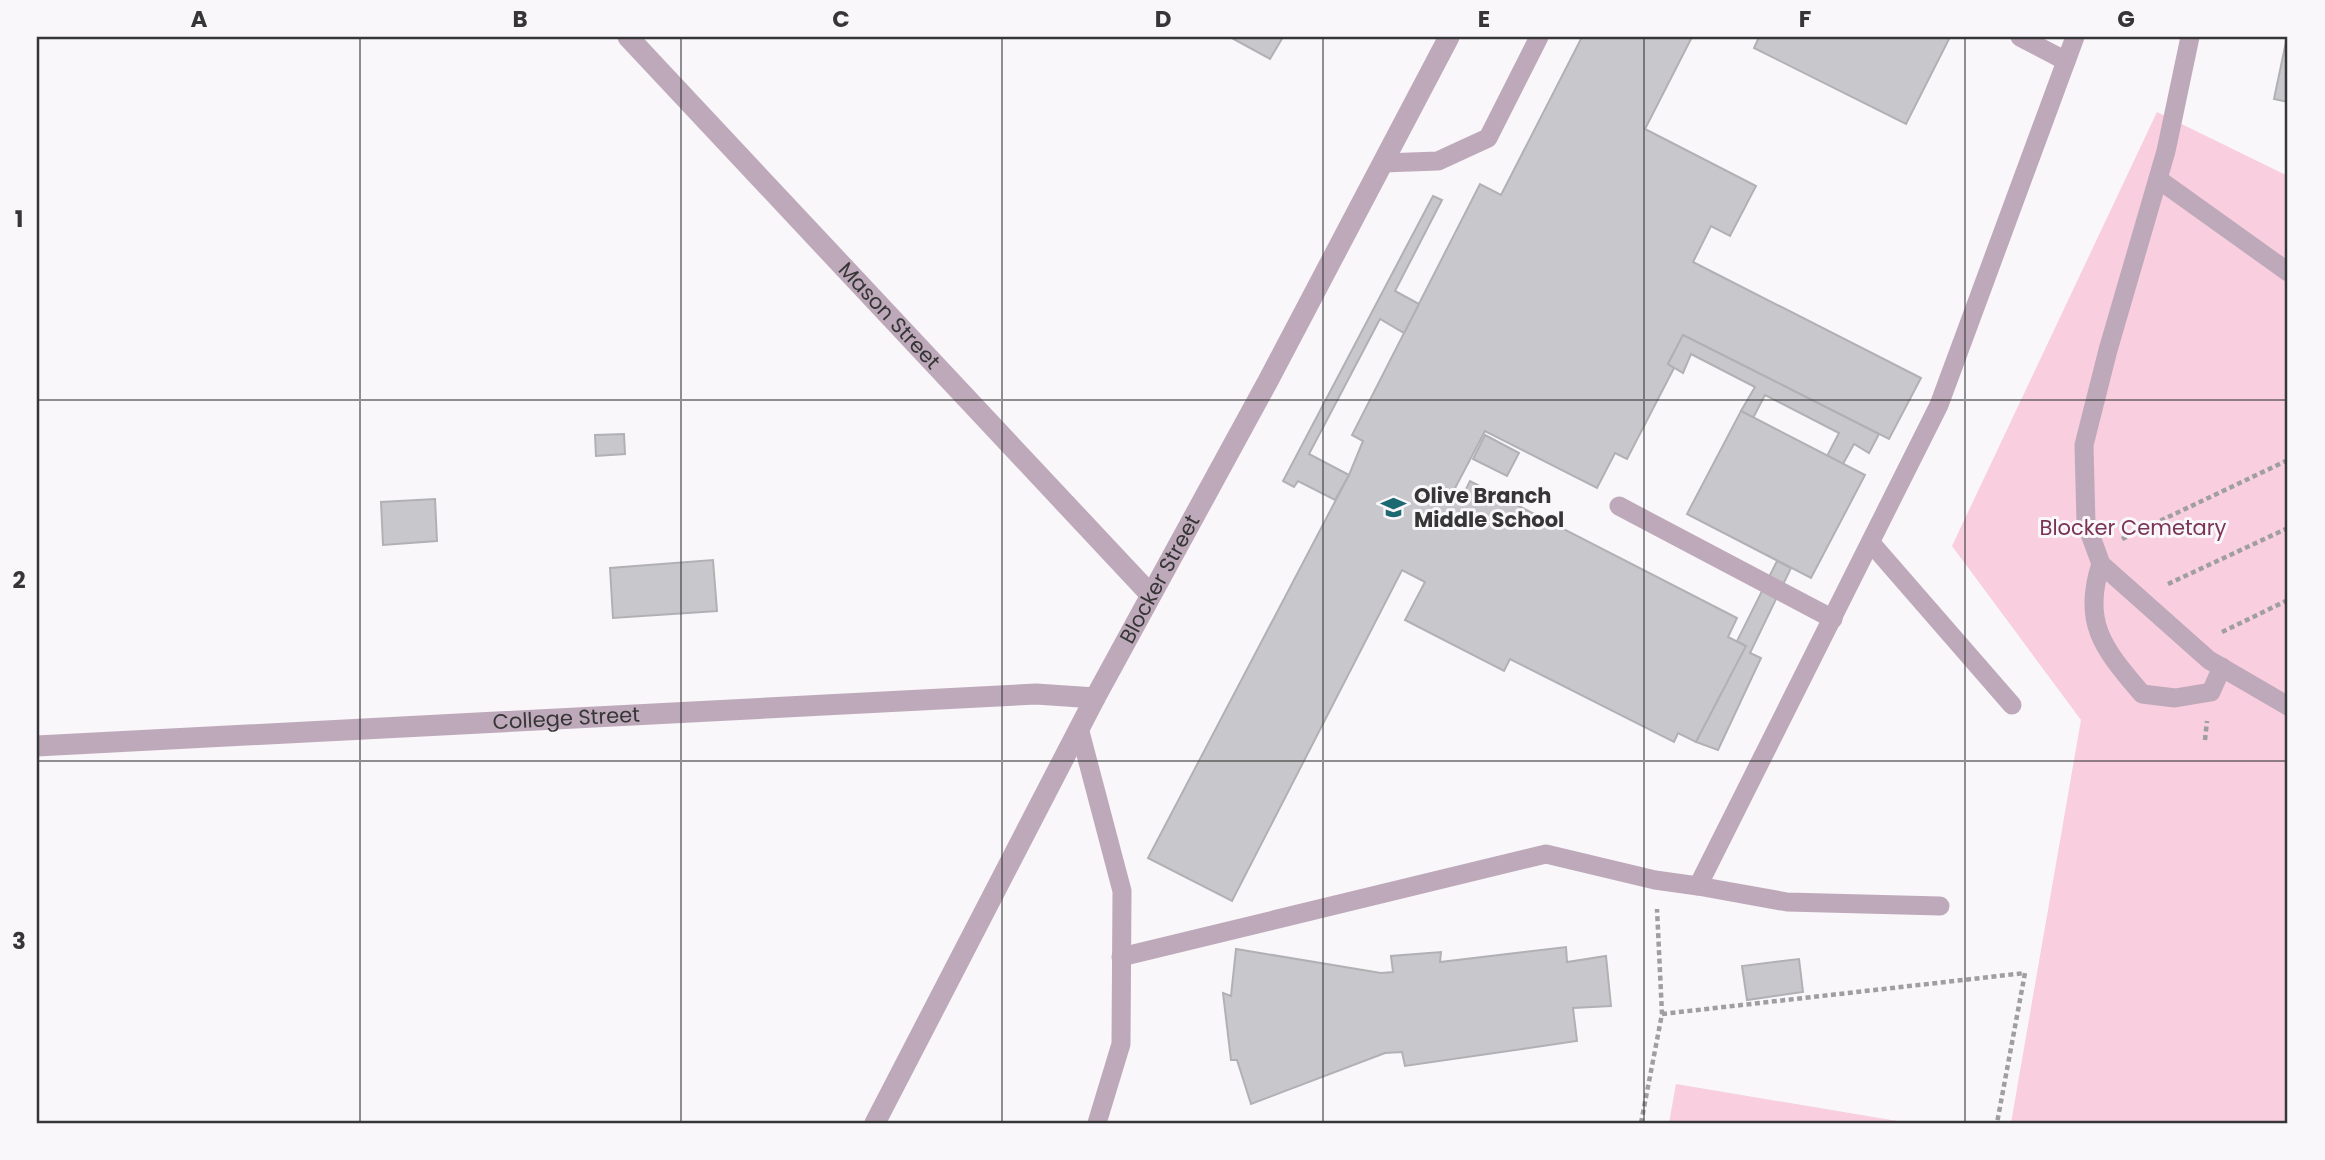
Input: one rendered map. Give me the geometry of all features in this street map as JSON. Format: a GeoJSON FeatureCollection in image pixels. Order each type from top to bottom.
{"type":"FeatureCollection","features":[{"type":"Feature","properties":{"kind":"street","name":"Mason Street"},"geometry":{"type":"LineString","coordinates":[[628,37],[1150,594]]}},
{"type":"Feature","properties":{"kind":"street","name":"Blocker Street"},"geometry":{"type":"LineString","coordinates":[[875,1123],[1079,728],[1268,381],[1449,37]]}},
{"type":"Feature","properties":{"kind":"street","name":"College Street"},"geometry":{"type":"LineString","coordinates":[[37,746],[1036,694],[1095,698]]}},
{"type":"Feature","properties":{"kind":"lane"},"geometry":{"type":"LineString","coordinates":[[1383,163],[1438,161],[1488,138],[1539,37]]}},
{"type":"Feature","properties":{"kind":"lane"},"geometry":{"type":"LineString","coordinates":[[2020,37],[2066,61]]}},
{"type":"Feature","properties":{"kind":"lane"},"geometry":{"type":"LineString","coordinates":[[1698,886],[1940,405],[2076,37]]}},
{"type":"Feature","properties":{"kind":"lane"},"geometry":{"type":"LineString","coordinates":[[2190,37],[2158,179],[2108,350],[2084,446],[2086,523],[2099,558],[2138,598],[2193,646],[2222,667],[2288,706]]}},
{"type":"Feature","properties":{"kind":"lane"},"geometry":{"type":"LineString","coordinates":[[2158,179],[2288,272]]}},
{"type":"Feature","properties":{"kind":"lane"},"geometry":{"type":"LineString","coordinates":[[1619,506],[1833,618]]}},
{"type":"Feature","properties":{"kind":"lane"},"geometry":{"type":"LineString","coordinates":[[1871,543],[2012,705]]}},
{"type":"Feature","properties":{"kind":"lane"},"geometry":{"type":"LineString","coordinates":[[2099,558],[2092,609],[2110,656],[2143,694],[2175,698],[2211,692],[2222,667]]}},
{"type":"Feature","properties":{"kind":"lane"},"geometry":{"type":"LineString","coordinates":[[1079,728],[1122,891],[1121,1044],[1097,1123]]}},
{"type":"Feature","properties":{"kind":"lane"},"geometry":{"type":"LineString","coordinates":[[1121,957],[1546,854],[1655,880],[1787,902],[1940,906]]}},
{"type":"Feature","properties":{"kind":"path"},"geometry":{"type":"LineString","coordinates":[[2099,558],[2288,460]]}},
{"type":"Feature","properties":{"kind":"path"},"geometry":{"type":"LineString","coordinates":[[2138,598],[2288,528]]}},
{"type":"Feature","properties":{"kind":"path"},"geometry":{"type":"LineString","coordinates":[[2193,646],[2288,600]]}},
{"type":"Feature","properties":{"kind":"path"},"geometry":{"type":"LineString","coordinates":[[1641,1123],[1662,1014],[1655,880]]}},
{"type":"Feature","properties":{"kind":"path"},"geometry":{"type":"LineString","coordinates":[[1662,1014],[2025,973],[1997,1123]]}},
{"type":"Feature","properties":{"kind":"green space","name":"Blocker Cemetary"},"geometry":{"type":"Polygon","coordinates":[[[2157,112],[2288,176],[2288,1123],[2011,1123],[2081,720],[1952,546],[2157,112]]]}},
{"type":"Feature","properties":{"kind":"green space"},"geometry":{"type":"Polygon","coordinates":[[[1676,1084],[1909,1123],[1669,1123],[1676,1084]]]}},
{"type":"Feature","properties":{"kind":"building"},"geometry":{"type":"Polygon","coordinates":[[[1230,37],[1283,37],[1270,59],[1230,37]]]}},
{"type":"Feature","properties":{"kind":"building"},"geometry":{"type":"Polygon","coordinates":[[[1582,37],[1692,37],[1645,129],[1756,186],[1730,236],[1711,226],[1693,262],[1921,378],[1889,439],[1683,335],[1668,364],[1674,368],[1627,459],[1615,453],[1597,488],[1485,431],[1453,492],[1462,497],[1470,481],[1737,618],[1728,637],[1746,646],[1696,742],[1678,733],[1674,742],[1510,659],[1504,671],[1405,620],[1425,582],[1402,570],[1232,901],[1148,858],[1349,475],[1363,441],[1352,435],[1480,184],[1501,195],[1582,37]]]}},
{"type":"Feature","properties":{"kind":"building"},"geometry":{"type":"Polygon","coordinates":[[[1759,37],[1950,37],[1906,124],[1754,48],[1759,37]]]}},
{"type":"Feature","properties":{"kind":"building"},"geometry":{"type":"Polygon","coordinates":[[[2288,37],[2288,102],[2274,99],[2288,37]]]}},
{"type":"Feature","properties":{"kind":"building"},"geometry":{"type":"Polygon","coordinates":[[[1433,196],[1442,200],[1395,291],[1419,304],[1404,333],[1380,319],[1309,454],[1349,475],[1335,500],[1298,481],[1294,487],[1283,481],[1433,196]]]}},
{"type":"Feature","properties":{"kind":"building"},"geometry":{"type":"Polygon","coordinates":[[[1683,335],[1879,434],[1869,453],[1854,444],[1843,464],[1827,456],[1839,433],[1765,395],[1753,418],[1741,411],[1755,387],[1691,354],[1683,373],[1668,364],[1683,335]]]}},
{"type":"Feature","properties":{"kind":"building"},"geometry":{"type":"Polygon","coordinates":[[[1741,411],[1865,475],[1811,578],[1687,514],[1741,411]]]}},
{"type":"Feature","properties":{"kind":"building"},"geometry":{"type":"Polygon","coordinates":[[[624,434],[625,454],[596,456],[595,435],[624,434]]]}},
{"type":"Feature","properties":{"kind":"building"},"geometry":{"type":"Polygon","coordinates":[[[1485,435],[1519,453],[1507,476],[1473,459],[1485,435]]]}},
{"type":"Feature","properties":{"kind":"building"},"geometry":{"type":"Polygon","coordinates":[[[435,499],[437,541],[383,545],[381,502],[435,499]]]}},
{"type":"Feature","properties":{"kind":"building"},"geometry":{"type":"Polygon","coordinates":[[[713,560],[717,611],[613,618],[610,568],[713,560]]]}},
{"type":"Feature","properties":{"kind":"building"},"geometry":{"type":"Polygon","coordinates":[[[1777,561],[1791,568],[1750,653],[1761,658],[1718,750],[1696,742],[1746,646],[1737,641],[1777,561]]]}},
{"type":"Feature","properties":{"kind":"building"},"geometry":{"type":"Polygon","coordinates":[[[1566,947],[1567,962],[1606,956],[1611,1006],[1573,1008],[1577,1041],[1405,1066],[1402,1052],[1385,1053],[1251,1104],[1237,1060],[1231,1060],[1223,993],[1231,996],[1236,949],[1381,973],[1393,972],[1391,956],[1441,952],[1440,962],[1566,947]]]}},
{"type":"Feature","properties":{"kind":"building"},"geometry":{"type":"Polygon","coordinates":[[[1799,959],[1803,992],[1747,1000],[1742,966],[1799,959]]]}},
{"type":"Feature","properties":{"kind":"place","name":"Olive Branch Middle School"},"geometry":{"type":"Point","coordinates":[1394,508]}}]}
